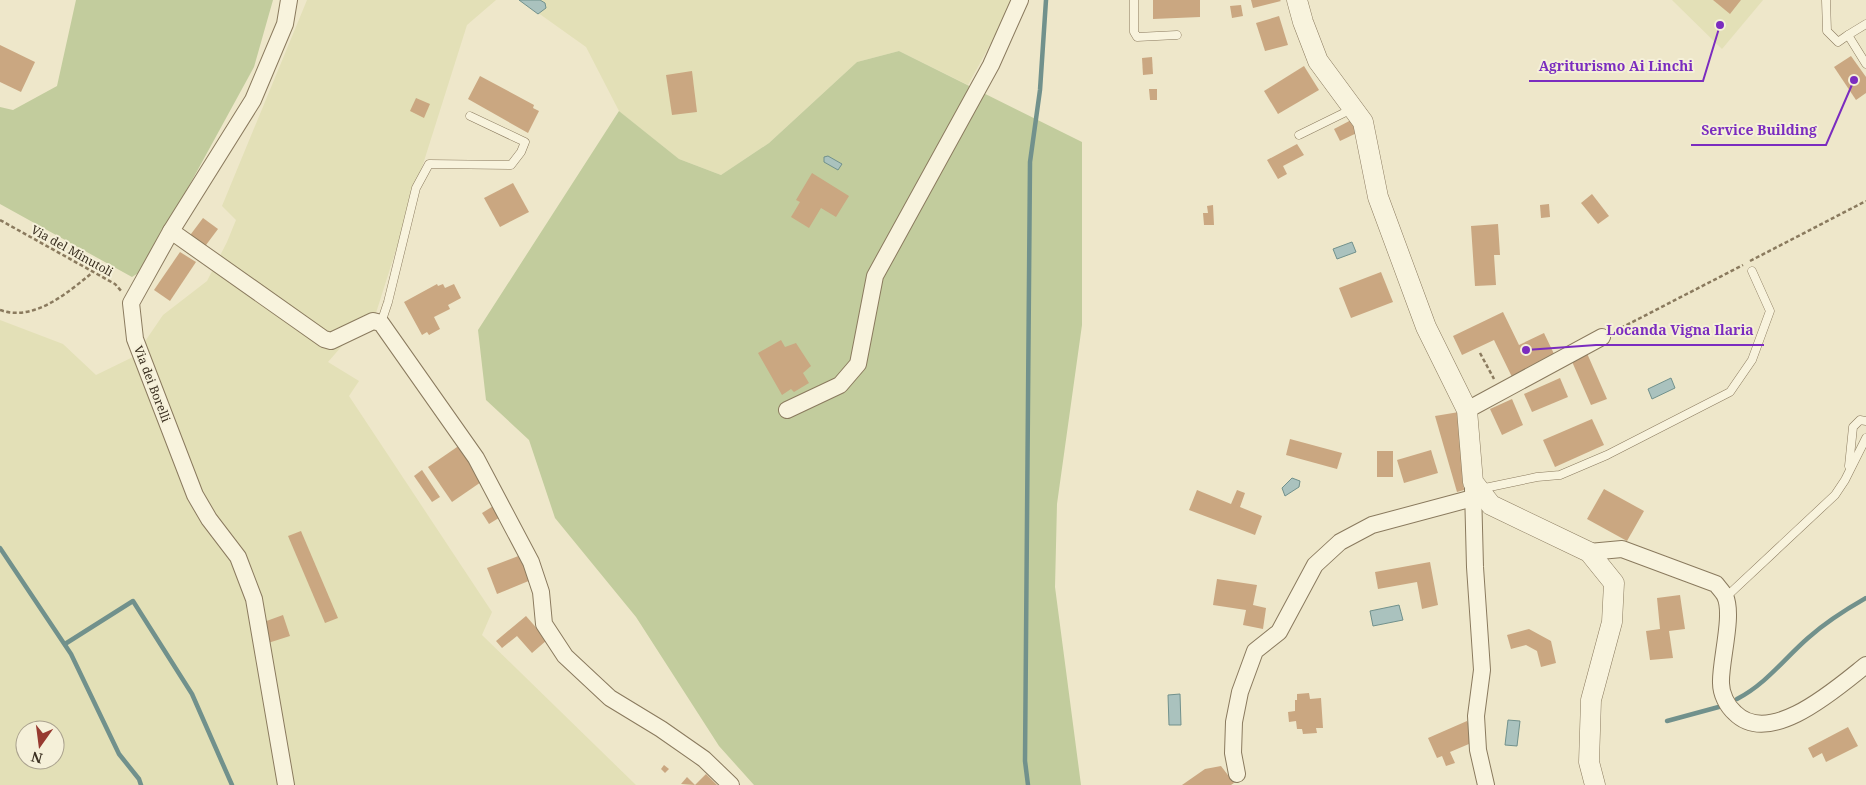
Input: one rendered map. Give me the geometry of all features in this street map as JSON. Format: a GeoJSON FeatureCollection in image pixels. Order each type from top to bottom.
{"type":"FeatureCollection","features":[{"type":"Feature","properties":{"kind":"street"},"geometry":{"type":"LineString","coordinates":[[131,303],[171,231],[253,100],[285,24],[289,0]]}},
{"type":"Feature","properties":{"kind":"street"},"geometry":{"type":"LineString","coordinates":[[787,410],[840,385],[858,364],[875,276],[991,65],[1020,0]]}},
{"type":"Feature","properties":{"kind":"street"},"geometry":{"type":"LineString","coordinates":[[1297,0],[1318,61],[1363,122],[1378,197],[1426,327],[1467,410],[1475,490],[1475,567],[1482,670],[1476,716],[1478,750],[1486,785]]}},
{"type":"Feature","properties":{"kind":"street"},"geometry":{"type":"LineString","coordinates":[[171,231],[324,339],[331,341],[373,320],[381,323],[476,458],[531,562],[541,592],[544,624],[565,656],[610,698],[662,729],[704,759],[731,785]]}},
{"type":"Feature","properties":{"kind":"street","name":"Via dei Borelli"},"geometry":{"type":"LineString","coordinates":[[131,303],[135,339],[195,495],[209,519],[238,557],[254,599],[286,785]]}},
{"type":"Feature","properties":{"kind":"street"},"geometry":{"type":"LineString","coordinates":[[1467,410],[1602,337]]}},
{"type":"Feature","properties":{"kind":"street"},"geometry":{"type":"LineString","coordinates":[[1475,490],[1490,505],[1589,552],[1614,583],[1612,622],[1591,700],[1589,762],[1595,785]]}},
{"type":"Feature","properties":{"kind":"street"},"geometry":{"type":"LineString","coordinates":[[1236,774],[1233,753],[1234,722],[1240,692],[1255,652],[1279,632],[1315,565],[1340,542],[1372,525],[1475,490]]}},
{"type":"Feature","properties":{"kind":"street"},"geometry":{"type":"LineString","coordinates":[[1589,552],[1622,549],[1716,584],[1726,597],[1727,628],[1720,685],[1728,706],[1742,721],[1764,725],[1779,723],[1815,703],[1866,665]]}},
{"type":"Feature","properties":{"kind":"lane"},"geometry":{"type":"LineString","coordinates":[[1134,0],[1134,32],[1137,37],[1177,35]]}},
{"type":"Feature","properties":{"kind":"lane"},"geometry":{"type":"LineString","coordinates":[[1826,0],[1827,31],[1838,42],[1866,24]]}},
{"type":"Feature","properties":{"kind":"lane"},"geometry":{"type":"LineString","coordinates":[[1848,35],[1866,64]]}},
{"type":"Feature","properties":{"kind":"lane"},"geometry":{"type":"LineString","coordinates":[[1300,135],[1354,108]]}},
{"type":"Feature","properties":{"kind":"lane"},"geometry":{"type":"LineString","coordinates":[[381,323],[416,188],[429,164],[511,165],[521,152],[525,142],[470,116]]}},
{"type":"Feature","properties":{"kind":"lane"},"geometry":{"type":"LineString","coordinates":[[1475,490],[1538,477],[1560,475],[1607,455],[1730,392],[1752,360],[1770,312],[1752,271]]}},
{"type":"Feature","properties":{"kind":"lane"},"geometry":{"type":"LineString","coordinates":[[1845,480],[1850,464],[1853,427],[1860,420],[1866,421]]}},
{"type":"Feature","properties":{"kind":"lane"},"geometry":{"type":"LineString","coordinates":[[1726,597],[1835,495],[1845,480],[1866,438]]}},
{"type":"Feature","properties":{"kind":"path"},"geometry":{"type":"LineString","coordinates":[[1602,337],[1866,201]]}},
{"type":"Feature","properties":{"kind":"path","name":"Via del Minutoli"},"geometry":{"type":"LineString","coordinates":[[0,220],[114,284],[131,303]]}},
{"type":"Feature","properties":{"kind":"path"},"geometry":{"type":"LineString","coordinates":[[0,310],[12,314],[36,310],[62,297],[92,273]]}},
{"type":"Feature","properties":{"kind":"path"},"geometry":{"type":"LineString","coordinates":[[1480,353],[1500,391]]}},
{"type":"Feature","properties":{"kind":"shaded area"},"geometry":{"type":"Polygon","coordinates":[[[307,0],[496,0],[467,25],[376,313],[362,323],[328,362],[359,381],[349,396],[492,612],[482,635],[636,785],[0,785],[0,320],[63,344],[96,375],[135,356],[163,315],[207,281],[236,220],[222,206],[307,0]]]}},
{"type":"Feature","properties":{"kind":"shaded area"},"geometry":{"type":"Polygon","coordinates":[[[520,0],[1011,0],[1003,21],[968,85],[899,51],[857,62],[769,143],[721,175],[679,159],[619,111],[586,47],[520,0]]]}},
{"type":"Feature","properties":{"kind":"shaded area"},"geometry":{"type":"Polygon","coordinates":[[[1672,0],[1763,0],[1722,49],[1672,0]]]}},
{"type":"Feature","properties":{"kind":"green space"},"geometry":{"type":"Polygon","coordinates":[[[76,0],[273,0],[254,67],[143,270],[132,277],[0,204],[0,107],[13,110],[57,86],[76,0]]]}},
{"type":"Feature","properties":{"kind":"green space"},"geometry":{"type":"Polygon","coordinates":[[[899,51],[1082,142],[1082,325],[1057,504],[1055,587],[1081,785],[754,785],[719,746],[636,617],[555,518],[529,440],[486,400],[478,330],[619,111],[679,159],[721,175],[769,143],[857,62],[899,51]]]}},
{"type":"Feature","properties":{"kind":"water"},"geometry":{"type":"Polygon","coordinates":[[[519,0],[540,0],[545,3],[546,8],[538,14],[519,0]]]}},
{"type":"Feature","properties":{"kind":"water"},"geometry":{"type":"Polygon","coordinates":[[[828,156],[842,164],[838,170],[824,162],[824,157],[828,156]]]}},
{"type":"Feature","properties":{"kind":"water"},"geometry":{"type":"Polygon","coordinates":[[[1352,242],[1356,252],[1337,259],[1333,249],[1352,242]]]}},
{"type":"Feature","properties":{"kind":"water"},"geometry":{"type":"Polygon","coordinates":[[[1671,378],[1675,388],[1652,399],[1648,389],[1671,378]]]}},
{"type":"Feature","properties":{"kind":"water"},"geometry":{"type":"Polygon","coordinates":[[[1292,478],[1300,481],[1299,487],[1285,496],[1282,488],[1292,478]]]}},
{"type":"Feature","properties":{"kind":"water"},"geometry":{"type":"Polygon","coordinates":[[[1399,605],[1403,620],[1373,626],[1370,611],[1399,605]]]}},
{"type":"Feature","properties":{"kind":"water"},"geometry":{"type":"Polygon","coordinates":[[[1180,694],[1181,725],[1169,725],[1168,695],[1180,694]]]}},
{"type":"Feature","properties":{"kind":"water"},"geometry":{"type":"Polygon","coordinates":[[[1508,720],[1520,721],[1517,746],[1505,745],[1508,720]]]}},
{"type":"Feature","properties":{"kind":"building"},"geometry":{"type":"Polygon","coordinates":[[[1153,0],[1200,0],[1200,17],[1153,19],[1153,0]]]}},
{"type":"Feature","properties":{"kind":"building"},"geometry":{"type":"Polygon","coordinates":[[[1251,0],[1280,0],[1281,1],[1253,8],[1251,0]]]}},
{"type":"Feature","properties":{"kind":"building"},"geometry":{"type":"Polygon","coordinates":[[[1713,0],[1741,0],[1730,14],[1713,0]]]}},
{"type":"Feature","properties":{"kind":"building"},"geometry":{"type":"Polygon","coordinates":[[[1241,5],[1243,16],[1232,18],[1230,6],[1241,5]]]}},
{"type":"Feature","properties":{"kind":"building"},"geometry":{"type":"Polygon","coordinates":[[[1279,16],[1288,45],[1265,51],[1256,23],[1279,16]]]}},
{"type":"Feature","properties":{"kind":"building"},"geometry":{"type":"Polygon","coordinates":[[[0,45],[35,62],[21,92],[0,82],[0,45]]]}},
{"type":"Feature","properties":{"kind":"building"},"geometry":{"type":"Polygon","coordinates":[[[1851,56],[1866,77],[1866,93],[1856,100],[1834,67],[1851,56]]]}},
{"type":"Feature","properties":{"kind":"building"},"geometry":{"type":"Polygon","coordinates":[[[1152,57],[1153,74],[1143,75],[1142,58],[1152,57]]]}},
{"type":"Feature","properties":{"kind":"building"},"geometry":{"type":"Polygon","coordinates":[[[1304,66],[1319,90],[1278,114],[1264,91],[1304,66]]]}},
{"type":"Feature","properties":{"kind":"building"},"geometry":{"type":"Polygon","coordinates":[[[692,71],[697,112],[672,115],[666,75],[692,71]]]}},
{"type":"Feature","properties":{"kind":"building"},"geometry":{"type":"Polygon","coordinates":[[[480,76],[534,105],[533,108],[539,111],[528,133],[468,99],[480,76]]]}},
{"type":"Feature","properties":{"kind":"building"},"geometry":{"type":"Polygon","coordinates":[[[1149,89],[1157,89],[1157,100],[1150,100],[1149,89]]]}},
{"type":"Feature","properties":{"kind":"building"},"geometry":{"type":"Polygon","coordinates":[[[416,98],[430,104],[424,118],[410,111],[416,98]]]}},
{"type":"Feature","properties":{"kind":"building"},"geometry":{"type":"Polygon","coordinates":[[[1355,118],[1361,131],[1340,141],[1334,129],[1355,118]]]}},
{"type":"Feature","properties":{"kind":"building"},"geometry":{"type":"Polygon","coordinates":[[[1297,144],[1304,155],[1283,166],[1287,174],[1278,179],[1267,160],[1297,144]]]}},
{"type":"Feature","properties":{"kind":"building"},"geometry":{"type":"Polygon","coordinates":[[[812,173],[849,196],[836,217],[821,208],[809,228],[791,217],[800,202],[796,200],[812,173]]]}},
{"type":"Feature","properties":{"kind":"building"},"geometry":{"type":"Polygon","coordinates":[[[513,183],[529,212],[500,227],[484,198],[513,183]]]}},
{"type":"Feature","properties":{"kind":"building"},"geometry":{"type":"Polygon","coordinates":[[[1592,194],[1609,216],[1598,224],[1581,203],[1592,194]]]}},
{"type":"Feature","properties":{"kind":"building"},"geometry":{"type":"Polygon","coordinates":[[[1549,204],[1550,217],[1541,218],[1540,205],[1549,204]]]}},
{"type":"Feature","properties":{"kind":"building"},"geometry":{"type":"Polygon","coordinates":[[[1213,205],[1214,225],[1204,225],[1203,213],[1208,213],[1207,206],[1213,205]]]}},
{"type":"Feature","properties":{"kind":"building"},"geometry":{"type":"Polygon","coordinates":[[[203,218],[218,229],[203,249],[188,238],[203,218]]]}},
{"type":"Feature","properties":{"kind":"building"},"geometry":{"type":"Polygon","coordinates":[[[1498,224],[1500,255],[1494,255],[1496,285],[1475,286],[1471,226],[1498,224]]]}},
{"type":"Feature","properties":{"kind":"building"},"geometry":{"type":"Polygon","coordinates":[[[180,252],[196,262],[170,301],[154,290],[180,252]]]}},
{"type":"Feature","properties":{"kind":"building"},"geometry":{"type":"Polygon","coordinates":[[[1381,272],[1393,302],[1351,318],[1339,288],[1381,272]]]}},
{"type":"Feature","properties":{"kind":"building"},"geometry":{"type":"Polygon","coordinates":[[[437,284],[438,286],[443,284],[445,288],[454,284],[461,298],[448,305],[450,309],[434,317],[440,329],[429,335],[427,332],[422,335],[404,302],[437,284]]]}},
{"type":"Feature","properties":{"kind":"building"},"geometry":{"type":"Polygon","coordinates":[[[1503,312],[1519,345],[1544,333],[1555,356],[1512,377],[1494,340],[1462,355],[1453,336],[1503,312]]]}},
{"type":"Feature","properties":{"kind":"building"},"geometry":{"type":"Polygon","coordinates":[[[781,340],[785,347],[796,343],[811,366],[803,373],[809,383],[794,392],[791,389],[782,395],[758,353],[781,340]]]}},
{"type":"Feature","properties":{"kind":"building"},"geometry":{"type":"Polygon","coordinates":[[[1586,351],[1607,399],[1591,405],[1570,357],[1586,351]]]}},
{"type":"Feature","properties":{"kind":"building"},"geometry":{"type":"Polygon","coordinates":[[[1560,378],[1568,397],[1532,412],[1524,394],[1560,378]]]}},
{"type":"Feature","properties":{"kind":"building"},"geometry":{"type":"Polygon","coordinates":[[[1512,399],[1523,425],[1502,435],[1490,409],[1512,399]]]}},
{"type":"Feature","properties":{"kind":"building"},"geometry":{"type":"Polygon","coordinates":[[[1459,412],[1464,490],[1457,492],[1435,416],[1459,412]]]}},
{"type":"Feature","properties":{"kind":"building"},"geometry":{"type":"Polygon","coordinates":[[[1592,419],[1604,445],[1555,467],[1543,440],[1592,419]]]}},
{"type":"Feature","properties":{"kind":"building"},"geometry":{"type":"Polygon","coordinates":[[[1290,439],[1342,453],[1337,469],[1286,455],[1290,439]]]}},
{"type":"Feature","properties":{"kind":"building"},"geometry":{"type":"Polygon","coordinates":[[[460,445],[484,480],[452,502],[428,467],[460,445]]]}},
{"type":"Feature","properties":{"kind":"building"},"geometry":{"type":"Polygon","coordinates":[[[1431,450],[1438,473],[1404,483],[1397,460],[1431,450]]]}},
{"type":"Feature","properties":{"kind":"building"},"geometry":{"type":"Polygon","coordinates":[[[1377,451],[1393,451],[1393,477],[1377,477],[1377,451]]]}},
{"type":"Feature","properties":{"kind":"building"},"geometry":{"type":"Polygon","coordinates":[[[422,470],[440,497],[432,502],[414,476],[422,470]]]}},
{"type":"Feature","properties":{"kind":"building"},"geometry":{"type":"Polygon","coordinates":[[[1604,489],[1644,511],[1627,541],[1587,519],[1604,489]]]}},
{"type":"Feature","properties":{"kind":"building"},"geometry":{"type":"Polygon","coordinates":[[[1197,490],[1231,504],[1237,490],[1245,493],[1240,507],[1262,516],[1255,535],[1189,510],[1197,490]]]}},
{"type":"Feature","properties":{"kind":"building"},"geometry":{"type":"Polygon","coordinates":[[[495,505],[502,516],[489,524],[482,513],[495,505]]]}},
{"type":"Feature","properties":{"kind":"building"},"geometry":{"type":"Polygon","coordinates":[[[301,531],[338,618],[325,623],[288,536],[301,531]]]}},
{"type":"Feature","properties":{"kind":"building"},"geometry":{"type":"Polygon","coordinates":[[[521,555],[531,580],[497,594],[487,568],[521,555]]]}},
{"type":"Feature","properties":{"kind":"building"},"geometry":{"type":"Polygon","coordinates":[[[1430,562],[1438,605],[1422,609],[1417,582],[1378,589],[1375,572],[1430,562]]]}},
{"type":"Feature","properties":{"kind":"building"},"geometry":{"type":"Polygon","coordinates":[[[1217,579],[1257,585],[1253,605],[1266,608],[1263,629],[1243,625],[1246,610],[1213,605],[1217,579]]]}},
{"type":"Feature","properties":{"kind":"building"},"geometry":{"type":"Polygon","coordinates":[[[1680,595],[1685,629],[1669,631],[1673,658],[1650,660],[1646,631],[1660,629],[1657,598],[1680,595]]]}},
{"type":"Feature","properties":{"kind":"building"},"geometry":{"type":"Polygon","coordinates":[[[283,615],[290,636],[268,643],[261,623],[283,615]]]}},
{"type":"Feature","properties":{"kind":"building"},"geometry":{"type":"Polygon","coordinates":[[[526,616],[547,640],[532,653],[517,636],[502,648],[496,641],[526,616]]]}},
{"type":"Feature","properties":{"kind":"building"},"geometry":{"type":"Polygon","coordinates":[[[1529,629],[1551,641],[1556,663],[1541,667],[1537,651],[1526,645],[1511,649],[1507,635],[1529,629]]]}},
{"type":"Feature","properties":{"kind":"building"},"geometry":{"type":"Polygon","coordinates":[[[1309,693],[1310,699],[1321,698],[1323,728],[1316,728],[1317,733],[1303,734],[1302,729],[1297,729],[1296,721],[1289,722],[1288,712],[1295,711],[1297,694],[1309,693]]]}},
{"type":"Feature","properties":{"kind":"building"},"geometry":{"type":"Polygon","coordinates":[[[1467,721],[1476,741],[1450,752],[1455,763],[1446,766],[1442,756],[1437,758],[1428,738],[1467,721]]]}},
{"type":"Feature","properties":{"kind":"building"},"geometry":{"type":"Polygon","coordinates":[[[1848,727],[1858,746],[1826,762],[1822,753],[1813,758],[1808,748],[1848,727]]]}},
{"type":"Feature","properties":{"kind":"building"},"geometry":{"type":"Polygon","coordinates":[[[664,765],[669,769],[665,773],[661,769],[664,765]]]}},
{"type":"Feature","properties":{"kind":"building"},"geometry":{"type":"Polygon","coordinates":[[[1221,766],[1234,783],[1231,785],[1182,785],[1205,769],[1221,766]]]}},
{"type":"Feature","properties":{"kind":"building"},"geometry":{"type":"Polygon","coordinates":[[[706,774],[717,785],[695,785],[706,774]]]}},
{"type":"Feature","properties":{"kind":"building"},"geometry":{"type":"Polygon","coordinates":[[[687,777],[695,785],[681,784],[687,777]]]}},
{"type":"Feature","properties":{"kind":"waterway"},"geometry":{"type":"LineString","coordinates":[[1028,785],[1025,761],[1030,162],[1040,90],[1046,0]]}},
{"type":"Feature","properties":{"kind":"waterway"},"geometry":{"type":"LineString","coordinates":[[0,548],[71,654],[119,754],[139,779],[141,785]]}},
{"type":"Feature","properties":{"kind":"waterway"},"geometry":{"type":"LineString","coordinates":[[1737,699],[1766,679],[1799,646],[1822,627],[1866,598]]}},
{"type":"Feature","properties":{"kind":"waterway"},"geometry":{"type":"LineString","coordinates":[[65,644],[133,601],[192,694],[232,785]]}},
{"type":"Feature","properties":{"kind":"waterway"},"geometry":{"type":"LineString","coordinates":[[1667,721],[1726,705]]}},
{"type":"Feature","properties":{"kind":"place","name":"Agriturismo Ai Linchi"},"geometry":{"type":"Point","coordinates":[1720,25]}},
{"type":"Feature","properties":{"kind":"place","name":"Service Building"},"geometry":{"type":"Point","coordinates":[1854,80]}},
{"type":"Feature","properties":{"kind":"place","name":"Locanda Vigna Ilaria"},"geometry":{"type":"Point","coordinates":[1526,350]}}]}
